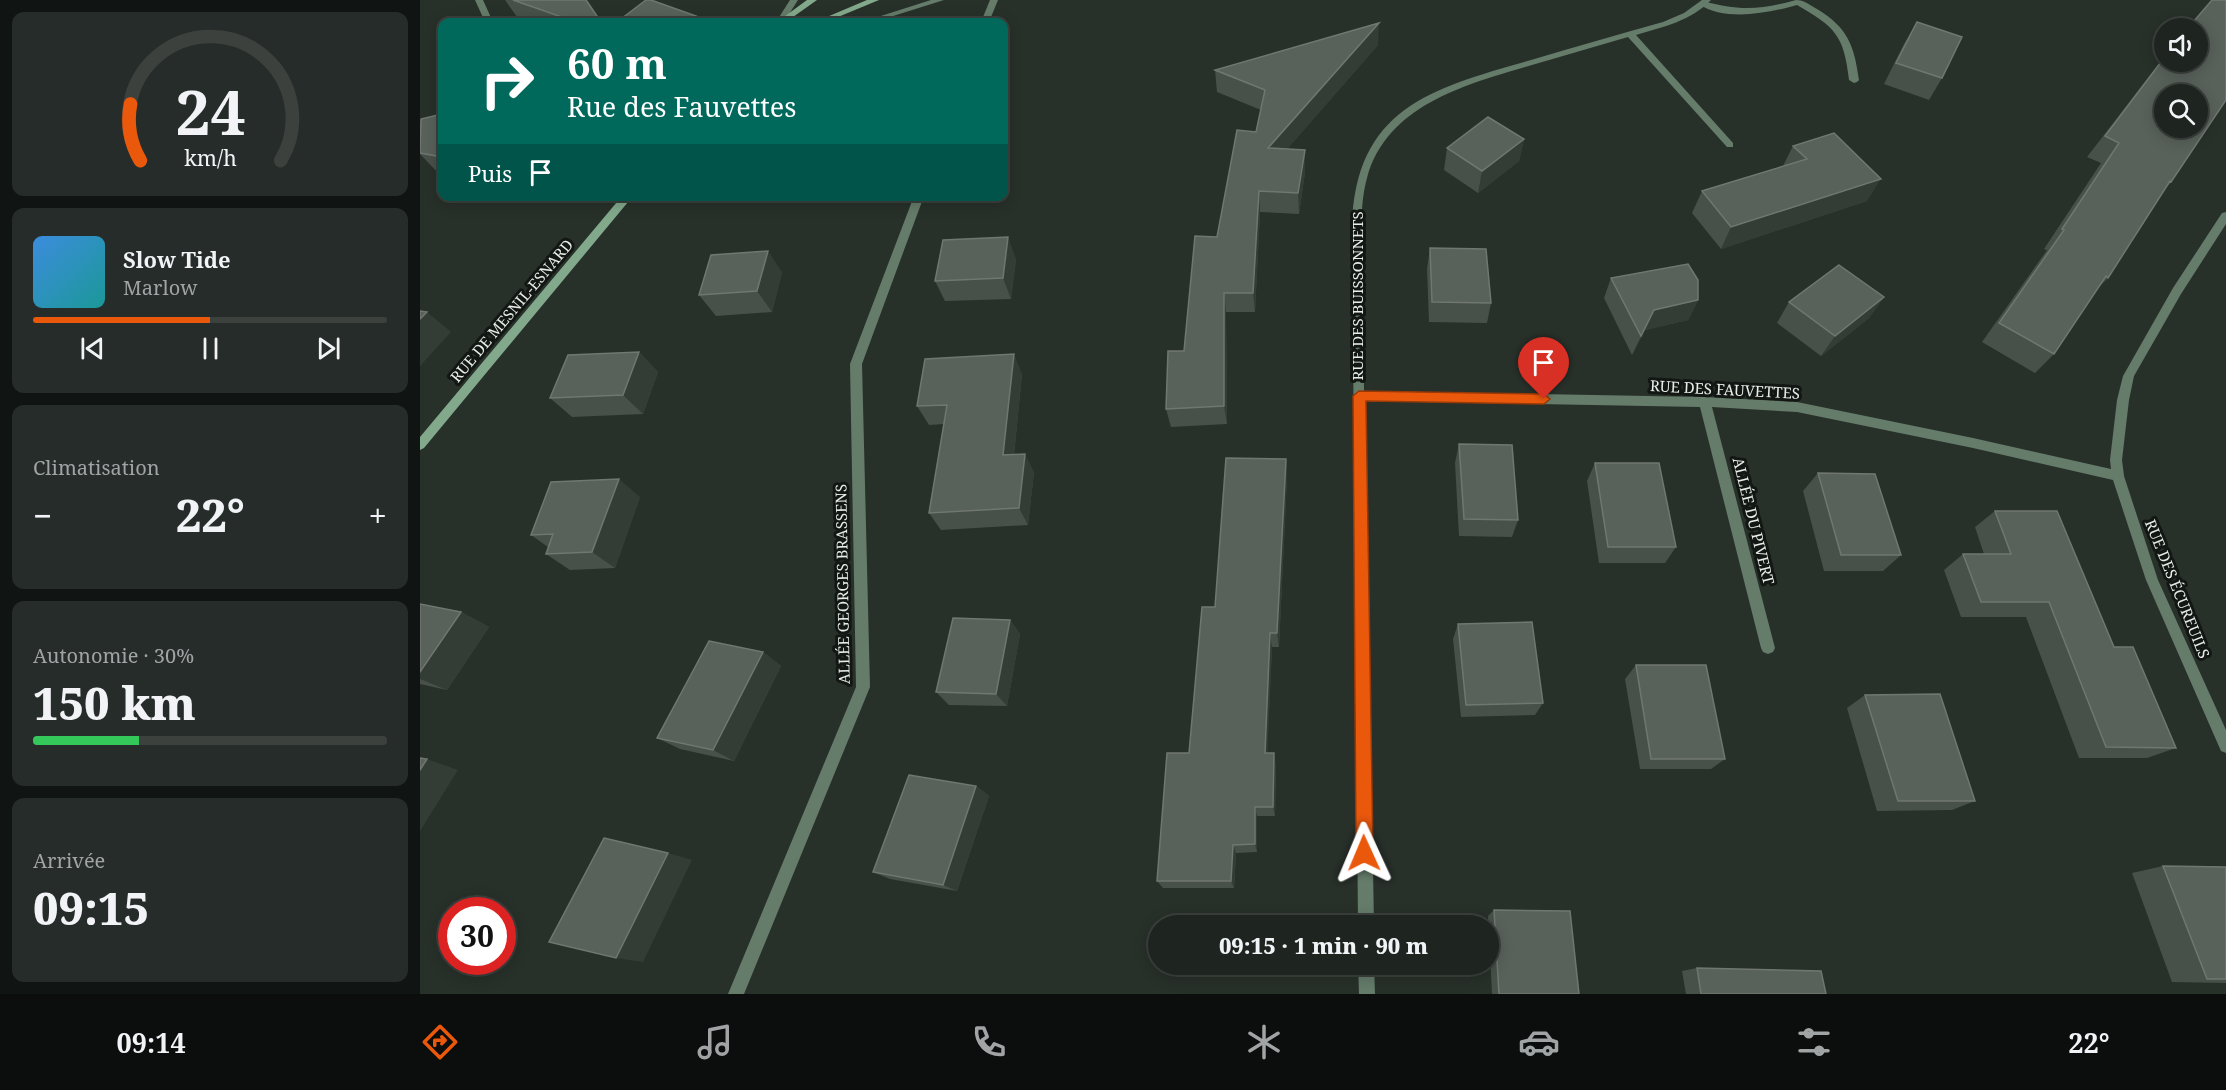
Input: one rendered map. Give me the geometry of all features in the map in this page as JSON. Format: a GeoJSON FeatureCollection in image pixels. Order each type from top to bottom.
{"type":"FeatureCollection","features":[{"type":"Feature","properties":{"kind":"street"},"geometry":{"type":"LineString","coordinates":[[479,0],[487,18]]}},
{"type":"Feature","properties":{"kind":"street"},"geometry":{"type":"LineString","coordinates":[[783,18],[794,0]]}},
{"type":"Feature","properties":{"kind":"street"},"geometry":{"type":"LineString","coordinates":[[787,18],[813,0]]}},
{"type":"Feature","properties":{"kind":"street"},"geometry":{"type":"LineString","coordinates":[[829,18],[874,0]]}},
{"type":"Feature","properties":{"kind":"street"},"geometry":{"type":"LineString","coordinates":[[879,18],[940,0]]}},
{"type":"Feature","properties":{"kind":"street"},"geometry":{"type":"LineString","coordinates":[[987,18],[994,0]]}},
{"type":"Feature","properties":{"kind":"street"},"geometry":{"type":"LineString","coordinates":[[1705,2],[1730,13],[1768,10],[1798,2],[1827,18],[1846,36],[1852,58],[1854,80]]}},
{"type":"Feature","properties":{"kind":"street","name":"RUE DES BUISSONNETS"},"geometry":{"type":"LineString","coordinates":[[1366,915],[1358,205],[1362,176],[1371,155],[1385,135],[1425,100],[1477,78],[1666,24],[1687,15],[1705,2]]}},
{"type":"Feature","properties":{"kind":"street"},"geometry":{"type":"LineString","coordinates":[[1630,34],[1730,145]]}},
{"type":"Feature","properties":{"kind":"street","name":"RUE DE MESNIL-ESNARD"},"geometry":{"type":"LineString","coordinates":[[420,445],[624,201]]}},
{"type":"Feature","properties":{"kind":"street","name":"ALLÉE GEORGES BRASSENS"},"geometry":{"type":"LineString","coordinates":[[736,994],[863,687],[856,364],[917,201]]}},
{"type":"Feature","properties":{"kind":"street","name":"RUE DES ÉCUREUILS"},"geometry":{"type":"LineString","coordinates":[[2226,216],[2177,291],[2129,376],[2119,426],[2116,460],[2118,476],[2152,580],[2226,746]]}},
{"type":"Feature","properties":{"kind":"street","name":"RUE DES FAUVETTES"},"geometry":{"type":"LineString","coordinates":[[1359,396],[1705,402],[1797,407],[2118,476]]}},
{"type":"Feature","properties":{"kind":"street","name":"ALLÉE DU PIVERT"},"geometry":{"type":"LineString","coordinates":[[1705,402],[1768,648]]}},
{"type":"Feature","properties":{"kind":"street"},"geometry":{"type":"LineString","coordinates":[[1366,975],[1367,994]]}},
{"type":"Feature","properties":{"kind":"building"},"geometry":{"type":"Polygon","coordinates":[[[513,0],[586,0],[598,18],[565,18],[513,0]]]}},
{"type":"Feature","properties":{"kind":"building"},"geometry":{"type":"Polygon","coordinates":[[[646,0],[696,16],[693,18],[622,18],[646,0]]]}},
{"type":"Feature","properties":{"kind":"building"},"geometry":{"type":"Polygon","coordinates":[[[2212,0],[2226,0],[2226,100],[2208,127],[2208,84],[2154,84],[2154,138],[2201,138],[2108,278],[2106,276],[2054,354],[1999,323],[2064,230],[2062,229],[2119,143],[2105,136],[2154,71],[2208,72],[2208,18],[2197,18],[2212,0]]]}},
{"type":"Feature","properties":{"kind":"building"},"geometry":{"type":"Polygon","coordinates":[[[1917,22],[1962,37],[1942,78],[1896,63],[1917,22]]]}},
{"type":"Feature","properties":{"kind":"building"},"geometry":{"type":"Polygon","coordinates":[[[1379,23],[1268,148],[1305,150],[1298,193],[1259,191],[1253,293],[1224,293],[1224,406],[1166,409],[1168,351],[1184,351],[1195,236],[1217,237],[1237,130],[1256,132],[1265,90],[1215,70],[1379,23]]]}},
{"type":"Feature","properties":{"kind":"building"},"geometry":{"type":"Polygon","coordinates":[[[438,115],[438,156],[420,153],[421,119],[438,115]]]}},
{"type":"Feature","properties":{"kind":"building"},"geometry":{"type":"Polygon","coordinates":[[[1488,117],[1524,139],[1482,171],[1447,148],[1488,117]]]}},
{"type":"Feature","properties":{"kind":"building"},"geometry":{"type":"Polygon","coordinates":[[[1834,133],[1881,179],[1731,227],[1702,191],[1807,159],[1793,146],[1834,133]]]}},
{"type":"Feature","properties":{"kind":"building"},"geometry":{"type":"Polygon","coordinates":[[[1008,237],[1003,278],[935,281],[943,240],[1008,237]]]}},
{"type":"Feature","properties":{"kind":"building"},"geometry":{"type":"Polygon","coordinates":[[[1430,248],[1486,249],[1491,303],[1432,302],[1430,248]]]}},
{"type":"Feature","properties":{"kind":"building"},"geometry":{"type":"Polygon","coordinates":[[[768,251],[757,291],[699,295],[711,255],[768,251]]]}},
{"type":"Feature","properties":{"kind":"building"},"geometry":{"type":"Polygon","coordinates":[[[1688,264],[1698,280],[1698,300],[1654,310],[1641,336],[1611,278],[1688,264]]]}},
{"type":"Feature","properties":{"kind":"building"},"geometry":{"type":"Polygon","coordinates":[[[1839,265],[1884,297],[1835,336],[1789,302],[1839,265]]]}},
{"type":"Feature","properties":{"kind":"building"},"geometry":{"type":"Polygon","coordinates":[[[420,311],[427,312],[420,319],[420,311]]]}},
{"type":"Feature","properties":{"kind":"building"},"geometry":{"type":"Polygon","coordinates":[[[639,352],[623,395],[550,398],[568,355],[639,352]]]}},
{"type":"Feature","properties":{"kind":"building"},"geometry":{"type":"Polygon","coordinates":[[[1014,354],[1003,455],[1025,454],[1019,508],[929,513],[947,405],[917,406],[925,359],[1014,354]]]}},
{"type":"Feature","properties":{"kind":"building"},"geometry":{"type":"Polygon","coordinates":[[[1459,444],[1512,445],[1518,520],[1464,519],[1459,444]]]}},
{"type":"Feature","properties":{"kind":"building"},"geometry":{"type":"Polygon","coordinates":[[[1226,458],[1286,459],[1277,633],[1270,633],[1265,753],[1274,753],[1273,807],[1255,807],[1255,844],[1233,845],[1231,881],[1157,881],[1167,753],[1189,753],[1202,607],[1215,607],[1226,458]]]}},
{"type":"Feature","properties":{"kind":"building"},"geometry":{"type":"Polygon","coordinates":[[[1595,463],[1659,463],[1676,547],[1608,547],[1595,463]]]}},
{"type":"Feature","properties":{"kind":"building"},"geometry":{"type":"Polygon","coordinates":[[[1818,473],[1875,474],[1901,555],[1841,555],[1818,473]]]}},
{"type":"Feature","properties":{"kind":"building"},"geometry":{"type":"Polygon","coordinates":[[[619,479],[592,552],[546,554],[553,534],[531,535],[551,482],[619,479]]]}},
{"type":"Feature","properties":{"kind":"building"},"geometry":{"type":"Polygon","coordinates":[[[1995,511],[2057,511],[2114,647],[2133,647],[2176,748],[2106,747],[2049,602],[1981,602],[1963,554],[2011,554],[1995,511]]]}},
{"type":"Feature","properties":{"kind":"building"},"geometry":{"type":"Polygon","coordinates":[[[420,604],[461,612],[420,672],[420,604]]]}},
{"type":"Feature","properties":{"kind":"building"},"geometry":{"type":"Polygon","coordinates":[[[953,618],[1010,620],[996,694],[936,692],[953,618]]]}},
{"type":"Feature","properties":{"kind":"building"},"geometry":{"type":"Polygon","coordinates":[[[1532,622],[1543,703],[1466,705],[1458,624],[1532,622]]]}},
{"type":"Feature","properties":{"kind":"building"},"geometry":{"type":"Polygon","coordinates":[[[709,641],[763,652],[713,750],[657,738],[709,641]]]}},
{"type":"Feature","properties":{"kind":"building"},"geometry":{"type":"Polygon","coordinates":[[[1636,665],[1706,665],[1725,759],[1651,759],[1636,665]]]}},
{"type":"Feature","properties":{"kind":"building"},"geometry":{"type":"Polygon","coordinates":[[[1940,694],[1975,801],[1898,801],[1865,695],[1940,694]]]}},
{"type":"Feature","properties":{"kind":"building"},"geometry":{"type":"Polygon","coordinates":[[[420,758],[427,759],[420,770],[420,758]]]}},
{"type":"Feature","properties":{"kind":"building"},"geometry":{"type":"Polygon","coordinates":[[[909,775],[976,786],[943,885],[873,872],[909,775]]]}},
{"type":"Feature","properties":{"kind":"building"},"geometry":{"type":"Polygon","coordinates":[[[604,838],[668,853],[616,958],[549,942],[604,838]]]}},
{"type":"Feature","properties":{"kind":"building"},"geometry":{"type":"Polygon","coordinates":[[[2163,866],[2226,867],[2226,979],[2207,979],[2163,866]]]}},
{"type":"Feature","properties":{"kind":"building"},"geometry":{"type":"Polygon","coordinates":[[[1494,910],[1570,911],[1579,994],[1499,994],[1499,915],[1494,915],[1494,910]]]}},
{"type":"Feature","properties":{"kind":"building"},"geometry":{"type":"Polygon","coordinates":[[[1697,968],[1821,971],[1826,994],[1701,994],[1697,968]]]}},
{"type":"Feature","properties":{"kind":"route"},"geometry":{"type":"LineString","coordinates":[[1364,853],[1359,396],[1544,399]]}}]}
